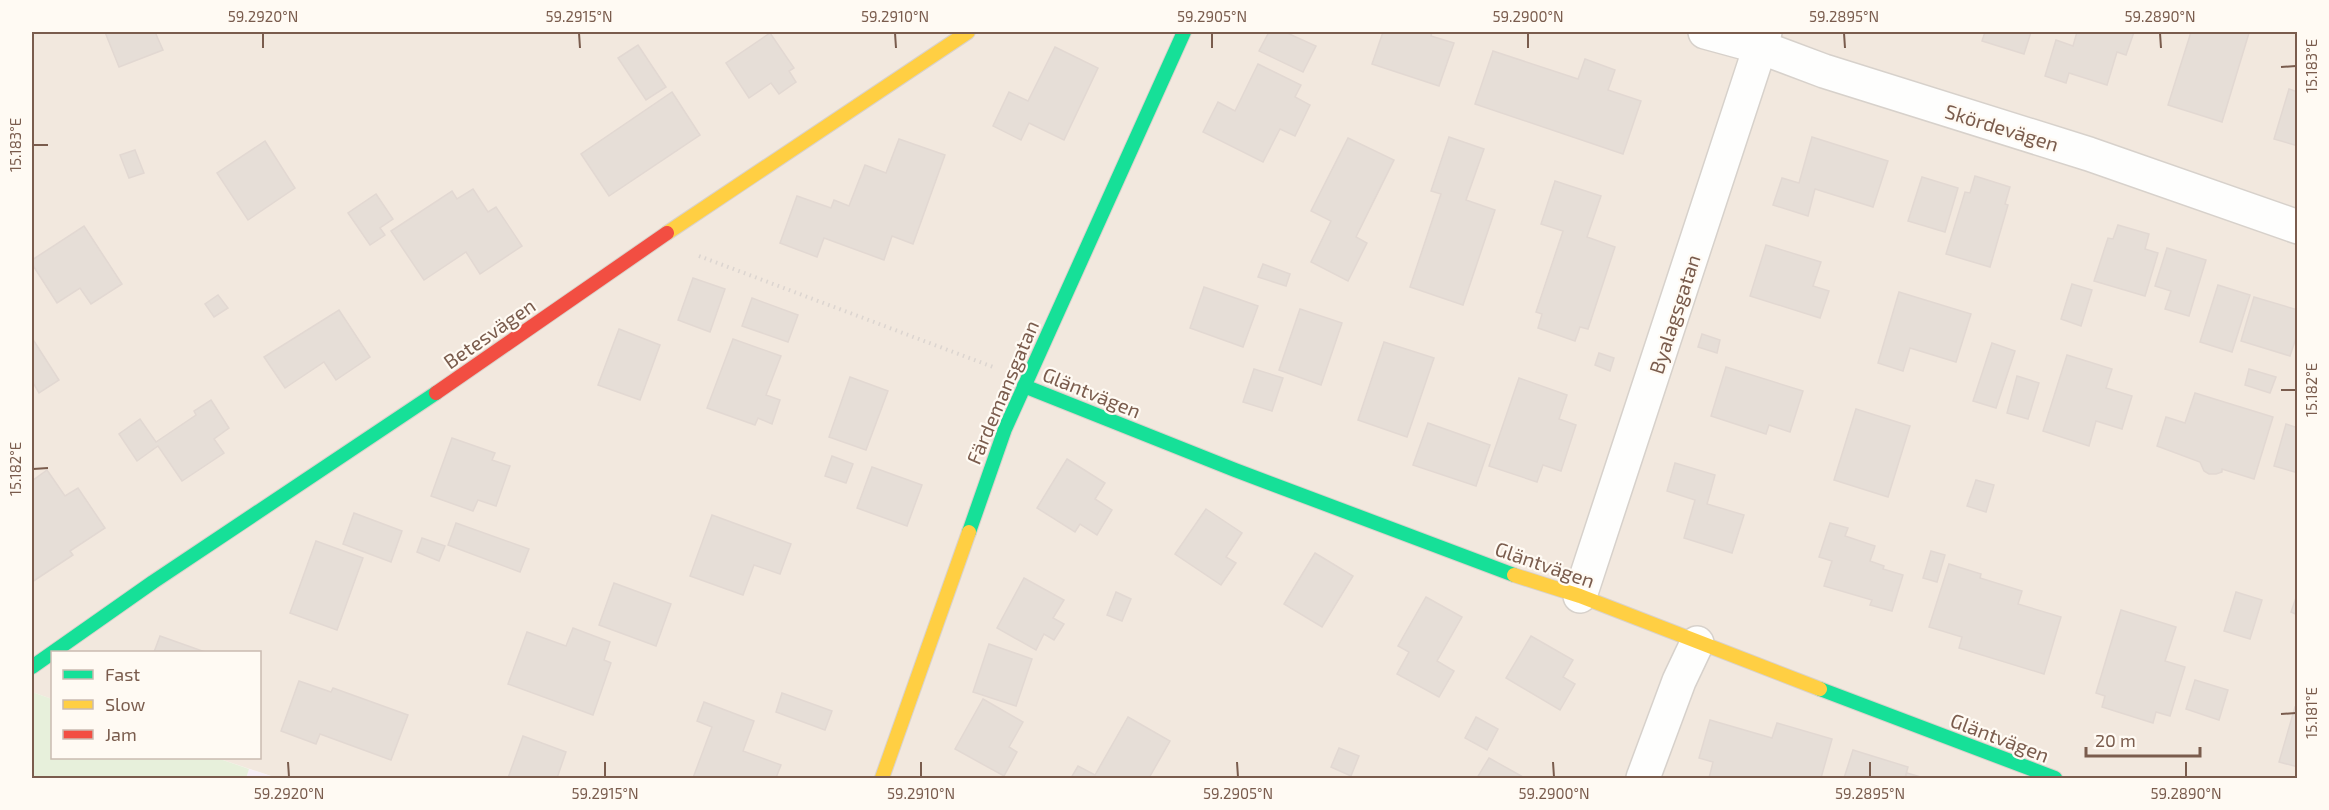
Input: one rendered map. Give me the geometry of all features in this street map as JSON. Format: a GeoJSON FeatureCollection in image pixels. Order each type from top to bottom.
{"type":"FeatureCollection","features":[{"type":"Feature","properties":{"kind":"street","name":"Betesvägen"},"geometry":{"type":"LineString","coordinates":[[55,651],[153,582],[451,383],[675,228],[968,32]]}},
{"type":"Feature","properties":{"kind":"street","name":"Färdemansgatan"},"geometry":{"type":"LineString","coordinates":[[882,778],[1005,429],[1184,32]]}},
{"type":"Feature","properties":{"kind":"street","name":"Skördevägen"},"geometry":{"type":"LineString","coordinates":[[1706,32],[1763,39],[1824,71],[2089,154],[2298,227]]}},
{"type":"Feature","properties":{"kind":"street","name":"Byalagsgatan"},"geometry":{"type":"LineString","coordinates":[[1580,596],[1763,39]]}},
{"type":"Feature","properties":{"kind":"street","name":"Gläntvägen"},"geometry":{"type":"LineString","coordinates":[[1024,386],[1234,470],[1501,571],[1580,596],[1697,643],[2055,778]]}},
{"type":"Feature","properties":{"kind":"street"},"geometry":{"type":"LineString","coordinates":[[1643,778],[1679,681],[1697,643]]}},
{"type":"Feature","properties":{"kind":"street","name":"Betesvägen"},"geometry":{"type":"LineString","coordinates":[[32,667],[51,654]]}},
{"type":"Feature","properties":{"kind":"path"},"geometry":{"type":"LineString","coordinates":[[675,228],[693,254],[999,369],[1024,386]]}},
{"type":"Feature","properties":{"kind":"shaded area"},"geometry":{"type":"Polygon","coordinates":[[[32,32],[2297,32],[2297,778],[277,778],[220,759],[261,759],[261,651],[51,651],[51,699],[32,692],[32,32]]]}},
{"type":"Feature","properties":{"kind":"shaded area"},"geometry":{"type":"Polygon","coordinates":[[[249,769],[277,778],[246,778],[249,769]]]}},
{"type":"Feature","properties":{"kind":"green space"},"geometry":{"type":"Polygon","coordinates":[[[32,692],[51,699],[51,759],[220,759],[249,769],[246,778],[32,778],[32,692]]]}},
{"type":"Feature","properties":{"kind":"building"},"geometry":{"type":"Polygon","coordinates":[[[105,32],[155,32],[163,50],[119,67],[105,32]]]}},
{"type":"Feature","properties":{"kind":"building"},"geometry":{"type":"Polygon","coordinates":[[[1269,32],[1285,32],[1316,46],[1303,72],[1259,51],[1269,32]]]}},
{"type":"Feature","properties":{"kind":"building"},"geometry":{"type":"Polygon","coordinates":[[[1383,32],[1432,32],[1431,36],[1454,43],[1439,86],[1372,64],[1383,32]]]}},
{"type":"Feature","properties":{"kind":"building"},"geometry":{"type":"Polygon","coordinates":[[[1985,32],[2031,32],[2024,54],[1982,41],[1985,32]]]}},
{"type":"Feature","properties":{"kind":"building"},"geometry":{"type":"Polygon","coordinates":[[[2077,32],[2134,32],[2126,55],[2117,52],[2107,85],[2069,73],[2066,83],[2045,76],[2056,40],[2073,46],[2077,32]]]}},
{"type":"Feature","properties":{"kind":"building"},"geometry":{"type":"Polygon","coordinates":[[[2191,32],[2249,33],[2222,122],[2168,105],[2191,32]]]}},
{"type":"Feature","properties":{"kind":"building"},"geometry":{"type":"Polygon","coordinates":[[[770,33],[794,68],[789,71],[796,82],[779,94],[771,83],[749,98],[726,63],[770,33]]]}},
{"type":"Feature","properties":{"kind":"building"},"geometry":{"type":"Polygon","coordinates":[[[638,45],[666,87],[646,100],[618,58],[638,45]]]}},
{"type":"Feature","properties":{"kind":"building"},"geometry":{"type":"Polygon","coordinates":[[[1055,47],[1098,68],[1064,140],[1029,123],[1021,140],[993,126],[1009,92],[1028,101],[1055,47]]]}},
{"type":"Feature","properties":{"kind":"building"},"geometry":{"type":"Polygon","coordinates":[[[1493,51],[1578,79],[1585,59],[1615,70],[1608,90],[1641,101],[1623,154],[1475,104],[1493,51]]]}},
{"type":"Feature","properties":{"kind":"building"},"geometry":{"type":"Polygon","coordinates":[[[1258,64],[1301,85],[1295,97],[1310,105],[1295,136],[1280,129],[1263,162],[1203,132],[1218,102],[1235,111],[1258,64]]]}},
{"type":"Feature","properties":{"kind":"building"},"geometry":{"type":"Polygon","coordinates":[[[2289,89],[2298,92],[2298,146],[2274,139],[2289,89]]]}},
{"type":"Feature","properties":{"kind":"building"},"geometry":{"type":"Polygon","coordinates":[[[672,92],[700,135],[609,196],[581,154],[672,92]]]}},
{"type":"Feature","properties":{"kind":"building"},"geometry":{"type":"Polygon","coordinates":[[[1449,137],[1484,149],[1466,200],[1495,210],[1463,305],[1410,287],[1441,194],[1431,191],[1449,137]]]}},
{"type":"Feature","properties":{"kind":"building"},"geometry":{"type":"Polygon","coordinates":[[[1812,137],[1888,161],[1873,207],[1815,189],[1808,216],[1773,205],[1782,178],[1799,183],[1812,137]]]}},
{"type":"Feature","properties":{"kind":"building"},"geometry":{"type":"Polygon","coordinates":[[[1348,138],[1394,160],[1356,237],[1367,243],[1348,281],[1311,262],[1331,221],[1311,211],[1348,138]]]}},
{"type":"Feature","properties":{"kind":"building"},"geometry":{"type":"Polygon","coordinates":[[[899,139],[945,155],[913,244],[892,236],[884,260],[824,238],[817,257],[780,243],[797,196],[831,208],[834,200],[849,206],[865,165],[886,173],[899,139]]]}},
{"type":"Feature","properties":{"kind":"building"},"geometry":{"type":"Polygon","coordinates":[[[265,141],[295,188],[248,220],[217,173],[265,141]]]}},
{"type":"Feature","properties":{"kind":"building"},"geometry":{"type":"Polygon","coordinates":[[[135,150],[144,173],[129,178],[120,155],[135,150]]]}},
{"type":"Feature","properties":{"kind":"building"},"geometry":{"type":"Polygon","coordinates":[[[1975,176],[2010,187],[2005,204],[2008,205],[1990,267],[1946,254],[1965,192],[1970,193],[1975,176]]]}},
{"type":"Feature","properties":{"kind":"building"},"geometry":{"type":"Polygon","coordinates":[[[1922,177],[1958,188],[1945,232],[1908,221],[1922,177]]]}},
{"type":"Feature","properties":{"kind":"building"},"geometry":{"type":"Polygon","coordinates":[[[1555,181],[1601,196],[1587,237],[1615,247],[1588,329],[1580,327],[1575,341],[1538,328],[1542,314],[1536,312],[1563,231],[1541,224],[1555,181]]]}},
{"type":"Feature","properties":{"kind":"building"},"geometry":{"type":"Polygon","coordinates":[[[473,189],[488,212],[496,207],[522,246],[480,274],[466,252],[424,280],[391,231],[452,191],[457,199],[473,189]]]}},
{"type":"Feature","properties":{"kind":"building"},"geometry":{"type":"Polygon","coordinates":[[[376,194],[393,219],[380,228],[385,235],[370,245],[348,213],[376,194]]]}},
{"type":"Feature","properties":{"kind":"building"},"geometry":{"type":"Polygon","coordinates":[[[2118,225],[2149,234],[2145,249],[2158,253],[2145,296],[2094,281],[2108,238],[2113,239],[2118,225]]]}},
{"type":"Feature","properties":{"kind":"building"},"geometry":{"type":"Polygon","coordinates":[[[84,226],[122,284],[91,304],[80,288],[57,303],[32,264],[32,260],[84,226]]]}},
{"type":"Feature","properties":{"kind":"building"},"geometry":{"type":"Polygon","coordinates":[[[1766,245],[1821,262],[1813,286],[1829,291],[1820,318],[1750,296],[1766,245]]]}},
{"type":"Feature","properties":{"kind":"building"},"geometry":{"type":"Polygon","coordinates":[[[2167,248],[2206,260],[2189,316],[2165,309],[2171,291],[2155,286],[2167,248]]]}},
{"type":"Feature","properties":{"kind":"building"},"geometry":{"type":"Polygon","coordinates":[[[1263,264],[1290,274],[1286,286],[1258,277],[1263,264]]]}},
{"type":"Feature","properties":{"kind":"building"},"geometry":{"type":"Polygon","coordinates":[[[693,278],[725,289],[710,332],[678,320],[693,278]]]}},
{"type":"Feature","properties":{"kind":"building"},"geometry":{"type":"Polygon","coordinates":[[[2072,284],[2092,290],[2081,326],[2061,319],[2072,284]]]}},
{"type":"Feature","properties":{"kind":"building"},"geometry":{"type":"Polygon","coordinates":[[[2218,285],[2250,295],[2232,352],[2200,342],[2218,285]]]}},
{"type":"Feature","properties":{"kind":"building"},"geometry":{"type":"Polygon","coordinates":[[[1204,287],[1258,306],[1243,347],[1190,328],[1204,287]]]}},
{"type":"Feature","properties":{"kind":"building"},"geometry":{"type":"Polygon","coordinates":[[[1899,292],[1971,314],[1956,362],[1910,348],[1903,371],[1878,363],[1899,292]]]}},
{"type":"Feature","properties":{"kind":"building"},"geometry":{"type":"Polygon","coordinates":[[[218,295],[228,308],[214,317],[205,304],[218,295]]]}},
{"type":"Feature","properties":{"kind":"building"},"geometry":{"type":"Polygon","coordinates":[[[2254,297],[2298,310],[2298,332],[2290,356],[2241,341],[2254,297]]]}},
{"type":"Feature","properties":{"kind":"building"},"geometry":{"type":"Polygon","coordinates":[[[752,298],[798,315],[788,342],[742,326],[752,298]]]}},
{"type":"Feature","properties":{"kind":"building"},"geometry":{"type":"Polygon","coordinates":[[[1300,309],[1342,323],[1321,385],[1279,370],[1300,309]]]}},
{"type":"Feature","properties":{"kind":"building"},"geometry":{"type":"Polygon","coordinates":[[[339,310],[370,357],[336,380],[324,362],[285,388],[264,357],[339,310]]]}},
{"type":"Feature","properties":{"kind":"building"},"geometry":{"type":"Polygon","coordinates":[[[619,329],[660,345],[640,400],[598,385],[619,329]]]}},
{"type":"Feature","properties":{"kind":"building"},"geometry":{"type":"Polygon","coordinates":[[[1702,334],[1720,340],[1717,353],[1698,347],[1702,334]]]}},
{"type":"Feature","properties":{"kind":"building"},"geometry":{"type":"Polygon","coordinates":[[[32,338],[59,380],[39,393],[32,381],[32,338]]]}},
{"type":"Feature","properties":{"kind":"building"},"geometry":{"type":"Polygon","coordinates":[[[733,339],[781,356],[766,395],[780,400],[772,424],[758,418],[755,425],[707,408],[733,339]]]}},
{"type":"Feature","properties":{"kind":"building"},"geometry":{"type":"Polygon","coordinates":[[[1384,342],[1434,358],[1407,437],[1358,420],[1384,342]]]}},
{"type":"Feature","properties":{"kind":"building"},"geometry":{"type":"Polygon","coordinates":[[[1992,343],[2015,351],[1996,408],[1973,401],[1992,343]]]}},
{"type":"Feature","properties":{"kind":"building"},"geometry":{"type":"Polygon","coordinates":[[[1599,353],[1614,358],[1610,371],[1595,365],[1599,353]]]}},
{"type":"Feature","properties":{"kind":"building"},"geometry":{"type":"Polygon","coordinates":[[[2067,355],[2112,369],[2106,388],[2132,396],[2122,429],[2096,421],[2089,446],[2043,431],[2067,355]]]}},
{"type":"Feature","properties":{"kind":"building"},"geometry":{"type":"Polygon","coordinates":[[[1726,367],[1803,391],[1790,432],[1769,425],[1766,434],[1711,416],[1726,367]]]}},
{"type":"Feature","properties":{"kind":"building"},"geometry":{"type":"Polygon","coordinates":[[[1254,369],[1283,378],[1272,411],[1243,402],[1254,369]]]}},
{"type":"Feature","properties":{"kind":"building"},"geometry":{"type":"Polygon","coordinates":[[[2249,369],[2276,377],[2270,393],[2245,385],[2249,369]]]}},
{"type":"Feature","properties":{"kind":"building"},"geometry":{"type":"Polygon","coordinates":[[[2017,376],[2039,383],[2028,419],[2007,413],[2017,376]]]}},
{"type":"Feature","properties":{"kind":"building"},"geometry":{"type":"Polygon","coordinates":[[[850,377],[888,391],[866,450],[829,437],[850,377]]]}},
{"type":"Feature","properties":{"kind":"building"},"geometry":{"type":"Polygon","coordinates":[[[1519,378],[1567,395],[1559,419],[1576,425],[1561,471],[1543,465],[1537,482],[1489,466],[1519,378]]]}},
{"type":"Feature","properties":{"kind":"building"},"geometry":{"type":"Polygon","coordinates":[[[2195,393],[2273,417],[2254,479],[2222,469],[2222,472],[2209,474],[2204,471],[2200,462],[2157,446],[2166,417],[2185,423],[2195,393]]]}},
{"type":"Feature","properties":{"kind":"building"},"geometry":{"type":"Polygon","coordinates":[[[211,400],[229,428],[214,439],[224,453],[182,481],[158,446],[137,461],[119,434],[140,419],[156,442],[196,415],[194,411],[211,400]]]}},
{"type":"Feature","properties":{"kind":"building"},"geometry":{"type":"Polygon","coordinates":[[[1856,409],[1910,426],[1888,497],[1834,480],[1856,409]]]}},
{"type":"Feature","properties":{"kind":"building"},"geometry":{"type":"Polygon","coordinates":[[[1428,423],[1490,445],[1476,486],[1413,465],[1428,423]]]}},
{"type":"Feature","properties":{"kind":"building"},"geometry":{"type":"Polygon","coordinates":[[[2286,424],[2298,428],[2298,473],[2274,466],[2286,424]]]}},
{"type":"Feature","properties":{"kind":"building"},"geometry":{"type":"Polygon","coordinates":[[[452,438],[495,453],[492,460],[510,466],[496,506],[478,500],[473,511],[431,496],[452,438]]]}},
{"type":"Feature","properties":{"kind":"building"},"geometry":{"type":"Polygon","coordinates":[[[832,456],[853,464],[846,483],[825,476],[832,456]]]}},
{"type":"Feature","properties":{"kind":"building"},"geometry":{"type":"Polygon","coordinates":[[[1067,459],[1105,483],[1095,499],[1112,510],[1097,535],[1080,524],[1075,532],[1037,508],[1067,459]]]}},
{"type":"Feature","properties":{"kind":"building"},"geometry":{"type":"Polygon","coordinates":[[[1675,463],[1715,475],[1707,504],[1744,515],[1732,553],[1684,538],[1695,500],[1667,491],[1675,463]]]}},
{"type":"Feature","properties":{"kind":"building"},"geometry":{"type":"Polygon","coordinates":[[[872,467],[922,485],[907,526],[857,508],[872,467]]]}},
{"type":"Feature","properties":{"kind":"building"},"geometry":{"type":"Polygon","coordinates":[[[47,470],[65,496],[78,488],[105,528],[70,551],[73,555],[32,582],[32,481],[47,470]]]}},
{"type":"Feature","properties":{"kind":"building"},"geometry":{"type":"Polygon","coordinates":[[[1976,480],[1994,485],[1986,512],[1967,506],[1976,480]]]}},
{"type":"Feature","properties":{"kind":"building"},"geometry":{"type":"Polygon","coordinates":[[[1206,509],[1242,533],[1226,557],[1236,563],[1221,585],[1175,554],[1206,509]]]}},
{"type":"Feature","properties":{"kind":"building"},"geometry":{"type":"Polygon","coordinates":[[[354,513],[402,531],[391,562],[343,544],[354,513]]]}},
{"type":"Feature","properties":{"kind":"building"},"geometry":{"type":"Polygon","coordinates":[[[712,515],[791,544],[780,574],[754,565],[743,595],[690,576],[712,515]]]}},
{"type":"Feature","properties":{"kind":"building"},"geometry":{"type":"Polygon","coordinates":[[[456,523],[529,549],[520,572],[448,545],[456,523]]]}},
{"type":"Feature","properties":{"kind":"building"},"geometry":{"type":"Polygon","coordinates":[[[1830,523],[1848,528],[1845,536],[1875,546],[1870,561],[1884,566],[1883,569],[1903,575],[1892,611],[1870,605],[1872,600],[1824,586],[1832,561],[1819,557],[1830,523]]]}},
{"type":"Feature","properties":{"kind":"building"},"geometry":{"type":"Polygon","coordinates":[[[422,538],[445,546],[439,561],[417,552],[422,538]]]}},
{"type":"Feature","properties":{"kind":"building"},"geometry":{"type":"Polygon","coordinates":[[[316,541],[363,558],[337,630],[290,613],[316,541]]]}},
{"type":"Feature","properties":{"kind":"building"},"geometry":{"type":"Polygon","coordinates":[[[1931,551],[1945,555],[1937,582],[1923,578],[1931,551]]]}},
{"type":"Feature","properties":{"kind":"building"},"geometry":{"type":"Polygon","coordinates":[[[1315,553],[1353,576],[1322,627],[1284,604],[1315,553]]]}},
{"type":"Feature","properties":{"kind":"building"},"geometry":{"type":"Polygon","coordinates":[[[1949,564],[1981,574],[1980,578],[2022,591],[2018,604],[2061,617],[2044,674],[1959,648],[1962,637],[1929,627],[1949,564]]]}},
{"type":"Feature","properties":{"kind":"building"},"geometry":{"type":"Polygon","coordinates":[[[1024,578],[1064,600],[1053,618],[1064,624],[1054,640],[1044,634],[1036,650],[997,628],[1024,578]]]}},
{"type":"Feature","properties":{"kind":"building"},"geometry":{"type":"Polygon","coordinates":[[[614,583],[671,604],[656,646],[599,625],[614,583]]]}},
{"type":"Feature","properties":{"kind":"building"},"geometry":{"type":"Polygon","coordinates":[[[1116,592],[1131,599],[1122,621],[1107,615],[1116,592]]]}},
{"type":"Feature","properties":{"kind":"building"},"geometry":{"type":"Polygon","coordinates":[[[2236,592],[2262,600],[2250,639],[2224,631],[2236,592]]]}},
{"type":"Feature","properties":{"kind":"building"},"geometry":{"type":"Polygon","coordinates":[[[2298,592],[2298,615],[2291,612],[2298,592]]]}},
{"type":"Feature","properties":{"kind":"building"},"geometry":{"type":"Polygon","coordinates":[[[1426,597],[1462,617],[1437,661],[1454,671],[1439,697],[1397,674],[1409,652],[1398,646],[1426,597]]]}},
{"type":"Feature","properties":{"kind":"building"},"geometry":{"type":"Polygon","coordinates":[[[2121,610],[2176,627],[2165,661],[2185,667],[2170,716],[2156,712],[2153,723],[2102,707],[2105,696],[2096,693],[2121,610]]]}},
{"type":"Feature","properties":{"kind":"building"},"geometry":{"type":"Polygon","coordinates":[[[573,628],[610,642],[604,660],[611,663],[593,715],[508,684],[527,632],[566,646],[573,628]]]}},
{"type":"Feature","properties":{"kind":"building"},"geometry":{"type":"Polygon","coordinates":[[[160,636],[202,651],[154,651],[160,636]]]}},
{"type":"Feature","properties":{"kind":"building"},"geometry":{"type":"Polygon","coordinates":[[[1531,636],[1573,660],[1563,677],[1575,684],[1560,710],[1506,678],[1531,636]]]}},
{"type":"Feature","properties":{"kind":"building"},"geometry":{"type":"Polygon","coordinates":[[[989,644],[1032,659],[1016,706],[973,692],[989,644]]]}},
{"type":"Feature","properties":{"kind":"building"},"geometry":{"type":"Polygon","coordinates":[[[2195,680],[2228,690],[2219,720],[2186,709],[2195,680]]]}},
{"type":"Feature","properties":{"kind":"building"},"geometry":{"type":"Polygon","coordinates":[[[299,681],[331,692],[333,688],[408,715],[391,760],[320,734],[316,744],[281,731],[299,681]]]}},
{"type":"Feature","properties":{"kind":"building"},"geometry":{"type":"Polygon","coordinates":[[[782,693],[832,711],[825,730],[776,712],[782,693]]]}},
{"type":"Feature","properties":{"kind":"building"},"geometry":{"type":"Polygon","coordinates":[[[983,699],[1023,722],[1009,747],[1017,752],[1004,776],[955,749],[983,699]]]}},
{"type":"Feature","properties":{"kind":"building"},"geometry":{"type":"Polygon","coordinates":[[[704,702],[754,721],[743,751],[781,765],[776,778],[693,778],[712,727],[697,721],[704,702]]]}},
{"type":"Feature","properties":{"kind":"building"},"geometry":{"type":"Polygon","coordinates":[[[2295,707],[2298,708],[2298,767],[2279,762],[2295,707]]]}},
{"type":"Feature","properties":{"kind":"building"},"geometry":{"type":"Polygon","coordinates":[[[1128,717],[1170,741],[1149,778],[1071,778],[1078,766],[1095,775],[1128,717]]]}},
{"type":"Feature","properties":{"kind":"building"},"geometry":{"type":"Polygon","coordinates":[[[1476,717],[1498,729],[1487,750],[1465,738],[1476,717]]]}},
{"type":"Feature","properties":{"kind":"building"},"geometry":{"type":"Polygon","coordinates":[[[1710,720],[1772,738],[1777,723],[1832,739],[1821,778],[1709,778],[1713,762],[1699,758],[1710,720]]]}},
{"type":"Feature","properties":{"kind":"building"},"geometry":{"type":"Polygon","coordinates":[[[523,736],[566,752],[557,778],[508,778],[523,736]]]}},
{"type":"Feature","properties":{"kind":"building"},"geometry":{"type":"Polygon","coordinates":[[[1339,748],[1359,756],[1351,776],[1331,767],[1339,748]]]}},
{"type":"Feature","properties":{"kind":"building"},"geometry":{"type":"Polygon","coordinates":[[[1853,750],[1908,767],[1905,778],[1844,778],[1853,750]]]}},
{"type":"Feature","properties":{"kind":"building"},"geometry":{"type":"Polygon","coordinates":[[[1489,758],[1525,778],[1477,778],[1489,758]]]}},
{"type":"Feature","properties":{"kind":"building"},"geometry":{"type":"Polygon","coordinates":[[[1907,773],[1924,778],[1905,778],[1907,773]]]}},
{"type":"Feature","properties":{"kind":"traffic: fast"},"geometry":{"type":"LineString","coordinates":[[969,532],[1005,429],[1184,32]]}},
{"type":"Feature","properties":{"kind":"traffic: fast"},"geometry":{"type":"LineString","coordinates":[[1024,386],[1235,470],[1514,575]]}},
{"type":"Feature","properties":{"kind":"traffic: fast"},"geometry":{"type":"LineString","coordinates":[[55,651],[153,582],[436,393]]}},
{"type":"Feature","properties":{"kind":"traffic: fast"},"geometry":{"type":"LineString","coordinates":[[32,667],[51,654]]}},
{"type":"Feature","properties":{"kind":"traffic: fast"},"geometry":{"type":"LineString","coordinates":[[1820,689],[2055,778]]}},
{"type":"Feature","properties":{"kind":"traffic: slow"},"geometry":{"type":"LineString","coordinates":[[667,233],[968,32]]}},
{"type":"Feature","properties":{"kind":"traffic: slow"},"geometry":{"type":"LineString","coordinates":[[882,778],[969,532]]}},
{"type":"Feature","properties":{"kind":"traffic: slow"},"geometry":{"type":"LineString","coordinates":[[1514,575],[1580,596],[1820,689]]}},
{"type":"Feature","properties":{"kind":"traffic: jam"},"geometry":{"type":"LineString","coordinates":[[436,393],[667,233]]}}]}
